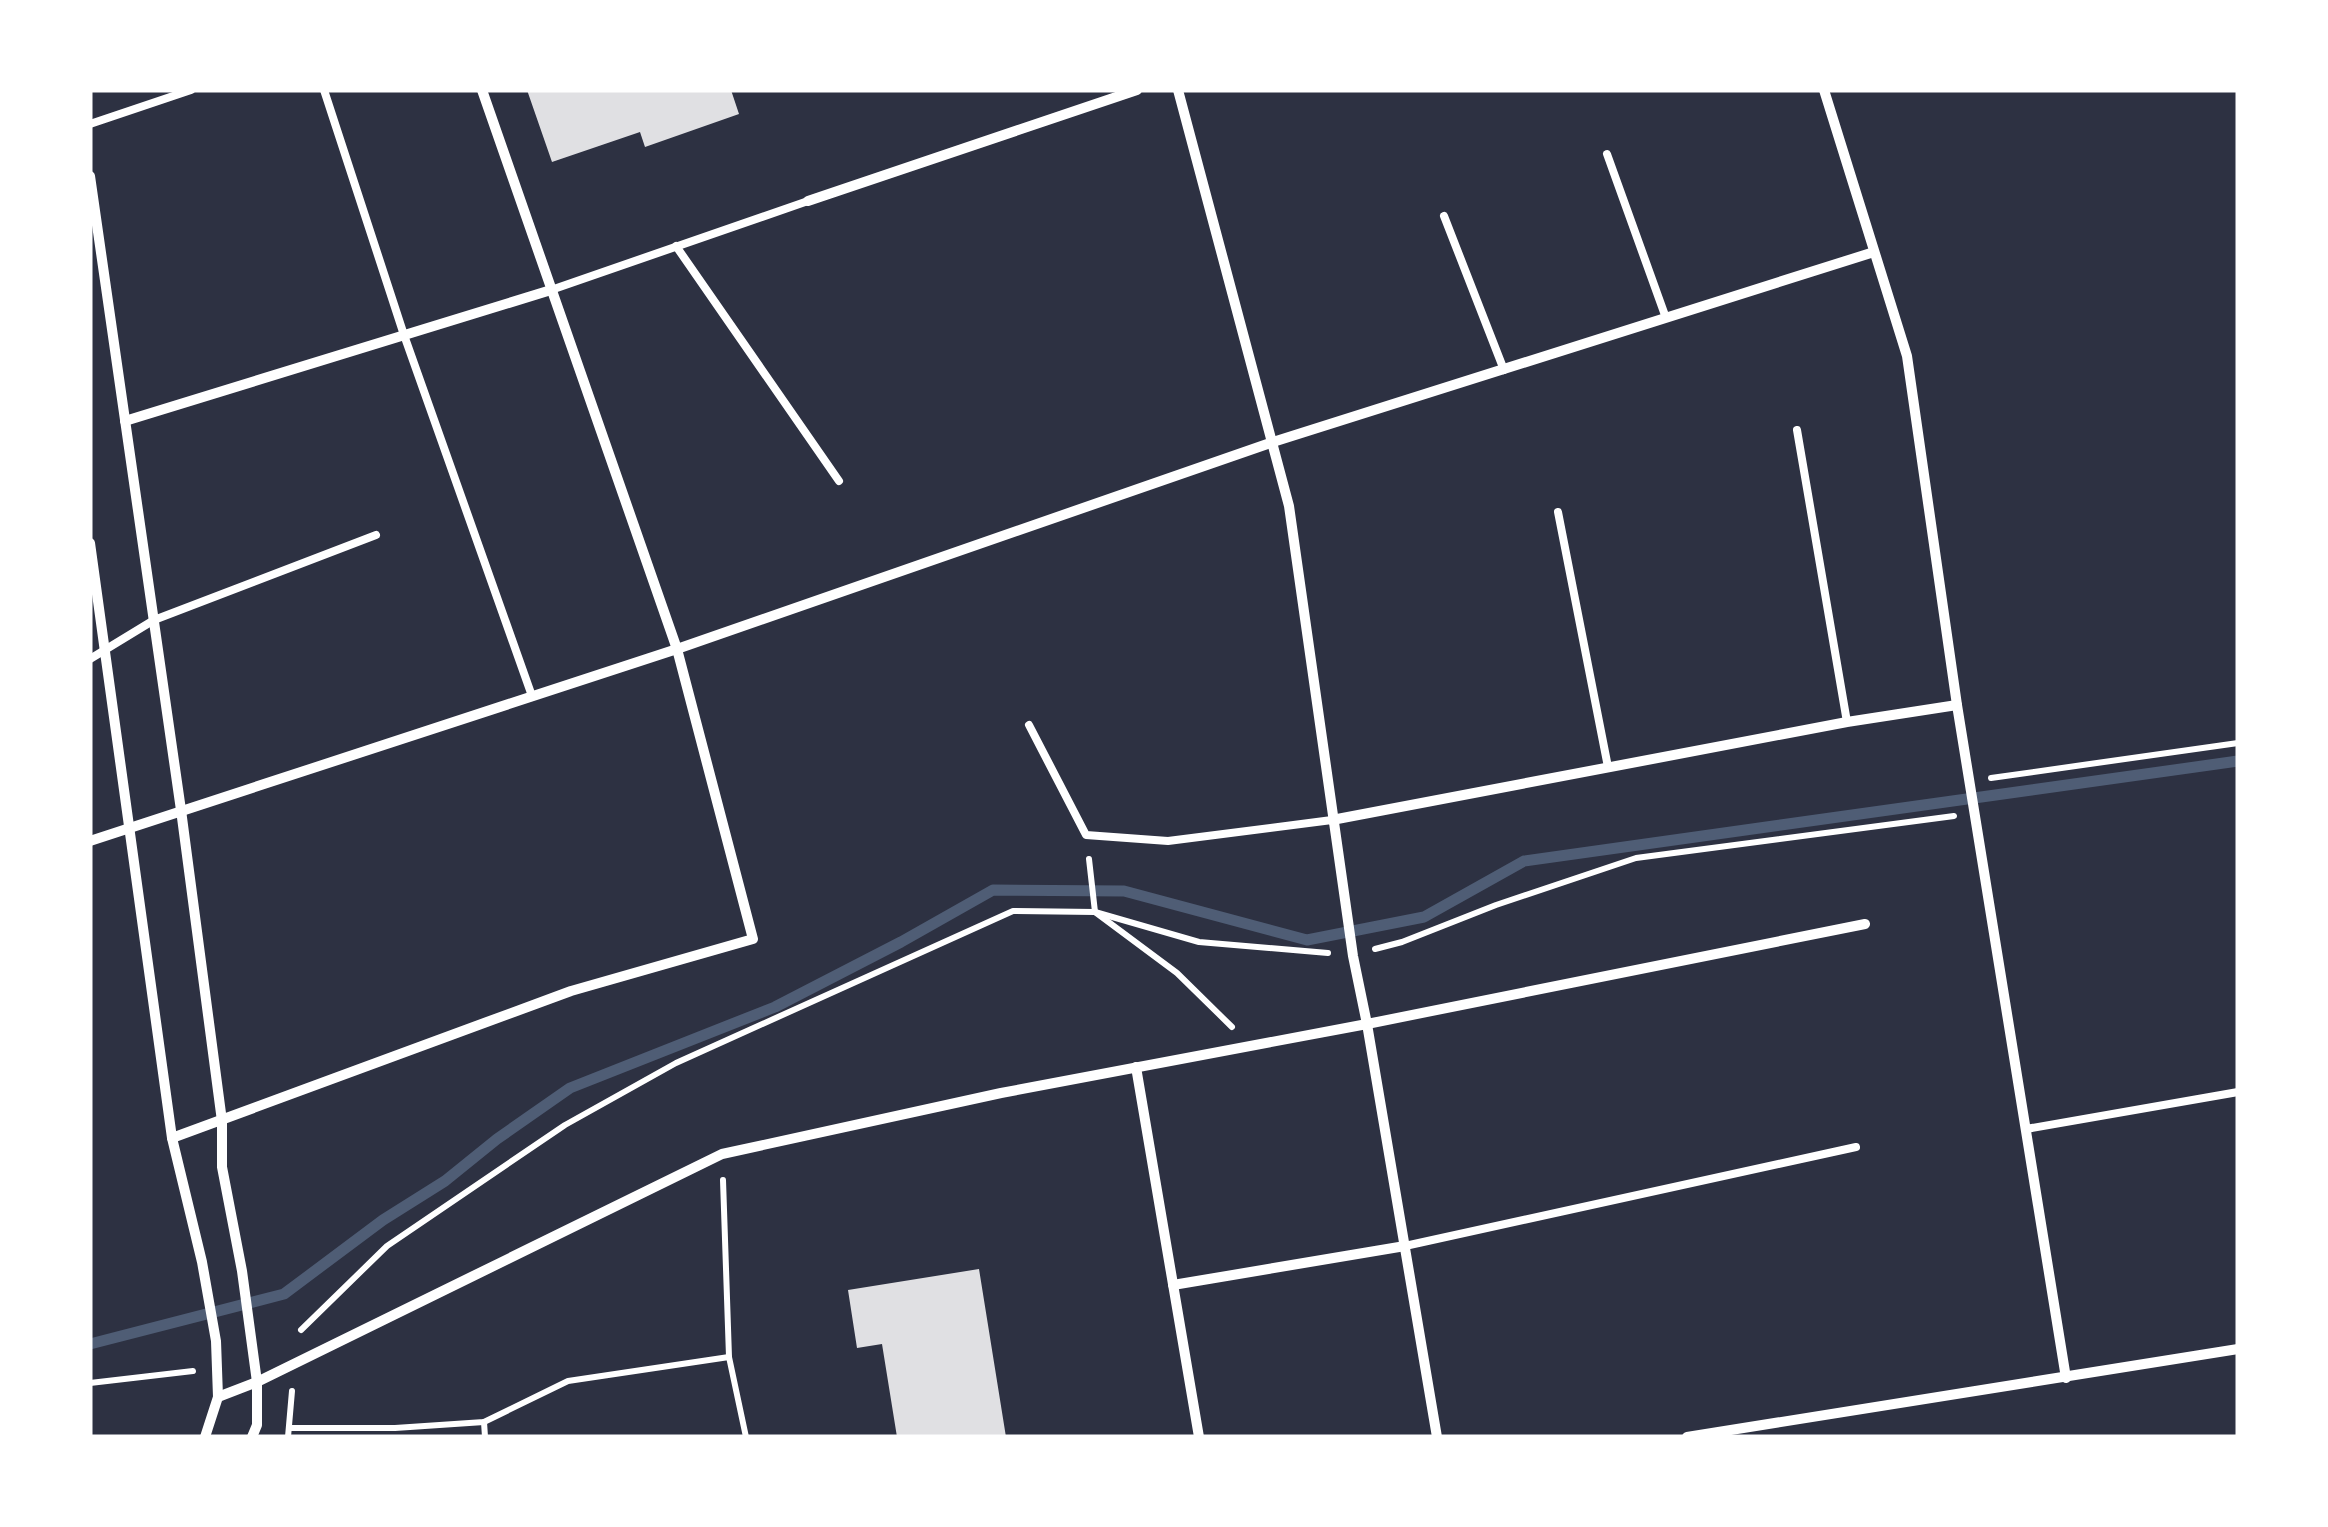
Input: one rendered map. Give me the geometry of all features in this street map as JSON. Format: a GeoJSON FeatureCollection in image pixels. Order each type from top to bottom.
{"type":"FeatureCollection","features":[{"type":"Feature","properties":{"kind":"street"},"geometry":{"type":"LineString","coordinates":[[172,1138],[571,991],[753,939],[677,648],[482,90]]}},
{"type":"Feature","properties":{"kind":"street"},"geometry":{"type":"LineString","coordinates":[[808,201],[1137,90]]}},
{"type":"Feature","properties":{"kind":"street"},"geometry":{"type":"LineString","coordinates":[[1178,90],[1289,506],[1352,953],[1437,1437]]}},
{"type":"Feature","properties":{"kind":"street"},"geometry":{"type":"LineString","coordinates":[[1824,90],[1906,356],[1957,705],[2066,1378]]}},
{"type":"Feature","properties":{"kind":"street"},"geometry":{"type":"LineString","coordinates":[[90,176],[181,810],[222,1121],[222,1167],[242,1271],[257,1382],[257,1425],[252,1437]]}},
{"type":"Feature","properties":{"kind":"street"},"geometry":{"type":"LineString","coordinates":[[90,841],[677,648],[1273,442],[1874,252]]}},
{"type":"Feature","properties":{"kind":"street"},"geometry":{"type":"LineString","coordinates":[[125,421],[551,290]]}},
{"type":"Feature","properties":{"kind":"street"},"geometry":{"type":"LineString","coordinates":[[90,543],[172,1138],[202,1262],[216,1342],[218,1396],[206,1437]]}},
{"type":"Feature","properties":{"kind":"street"},"geometry":{"type":"LineString","coordinates":[[1332,820],[1847,722],[1957,705]]}},
{"type":"Feature","properties":{"kind":"street"},"geometry":{"type":"LineString","coordinates":[[218,1396],[257,1382],[722,1154],[1001,1093],[1865,924]]}},
{"type":"Feature","properties":{"kind":"street"},"geometry":{"type":"LineString","coordinates":[[1136,1067],[1199,1437]]}},
{"type":"Feature","properties":{"kind":"street"},"geometry":{"type":"LineString","coordinates":[[1173,1284],[1405,1246]]}},
{"type":"Feature","properties":{"kind":"street"},"geometry":{"type":"LineString","coordinates":[[1687,1437],[2238,1349]]}},
{"type":"Feature","properties":{"kind":"lane"},"geometry":{"type":"LineString","coordinates":[[90,124],[192,90]]}},
{"type":"Feature","properties":{"kind":"lane"},"geometry":{"type":"LineString","coordinates":[[324,90],[404,335],[532,696]]}},
{"type":"Feature","properties":{"kind":"lane"},"geometry":{"type":"LineString","coordinates":[[1092,90],[1096,104]]}},
{"type":"Feature","properties":{"kind":"lane"},"geometry":{"type":"LineString","coordinates":[[1607,154],[1666,318]]}},
{"type":"Feature","properties":{"kind":"lane"},"geometry":{"type":"LineString","coordinates":[[551,290],[808,201]]}},
{"type":"Feature","properties":{"kind":"lane"},"geometry":{"type":"LineString","coordinates":[[1444,216],[1504,370]]}},
{"type":"Feature","properties":{"kind":"lane"},"geometry":{"type":"LineString","coordinates":[[676,246],[839,481]]}},
{"type":"Feature","properties":{"kind":"lane"},"geometry":{"type":"LineString","coordinates":[[1797,430],[1847,722]]}},
{"type":"Feature","properties":{"kind":"lane"},"geometry":{"type":"LineString","coordinates":[[1558,512],[1608,767]]}},
{"type":"Feature","properties":{"kind":"lane"},"geometry":{"type":"LineString","coordinates":[[90,660],[154,620],[376,535]]}},
{"type":"Feature","properties":{"kind":"lane"},"geometry":{"type":"LineString","coordinates":[[1029,724],[1086,835],[1168,841],[1332,820]]}},
{"type":"Feature","properties":{"kind":"lane"},"geometry":{"type":"LineString","coordinates":[[2026,1129],[2238,1092]]}},
{"type":"Feature","properties":{"kind":"lane"},"geometry":{"type":"LineString","coordinates":[[1405,1246],[1856,1147]]}},
{"type":"Feature","properties":{"kind":"path"},"geometry":{"type":"LineString","coordinates":[[1970,782],[2238,743]]}},
{"type":"Feature","properties":{"kind":"path"},"geometry":{"type":"LineString","coordinates":[[296,1335],[387,1246],[565,1125],[676,1063],[1014,911],[1095,910],[1199,942],[1352,953],[1402,942],[1496,905],[1636,858],[1974,811]]}},
{"type":"Feature","properties":{"kind":"path"},"geometry":{"type":"LineString","coordinates":[[1090,872],[1095,910],[1177,972],[1250,1046]]}},
{"type":"Feature","properties":{"kind":"path"},"geometry":{"type":"LineString","coordinates":[[722,1154],[730,1357],[746,1437]]}},
{"type":"Feature","properties":{"kind":"path"},"geometry":{"type":"LineString","coordinates":[[290,1428],[395,1428],[484,1422],[568,1381],[730,1357]]}},
{"type":"Feature","properties":{"kind":"path"},"geometry":{"type":"LineString","coordinates":[[90,1383],[216,1368]]}},
{"type":"Feature","properties":{"kind":"path"},"geometry":{"type":"LineString","coordinates":[[484,1422],[486,1437]]}},
{"type":"Feature","properties":{"kind":"building"},"geometry":{"type":"Polygon","coordinates":[[[527,90],[731,90],[739,114],[645,147],[640,132],[552,162],[527,90]]]}},
{"type":"Feature","properties":{"kind":"building"},"geometry":{"type":"Polygon","coordinates":[[[979,1269],[1006,1437],[897,1437],[882,1344],[857,1348],[848,1290],[979,1269]]]}},
{"type":"Feature","properties":{"kind":"waterway"},"geometry":{"type":"LineString","coordinates":[[90,1344],[284,1294],[570,1088],[775,1007],[993,890],[1124,891],[1307,940],[1424,917],[1524,861],[2238,761]]}}]}
